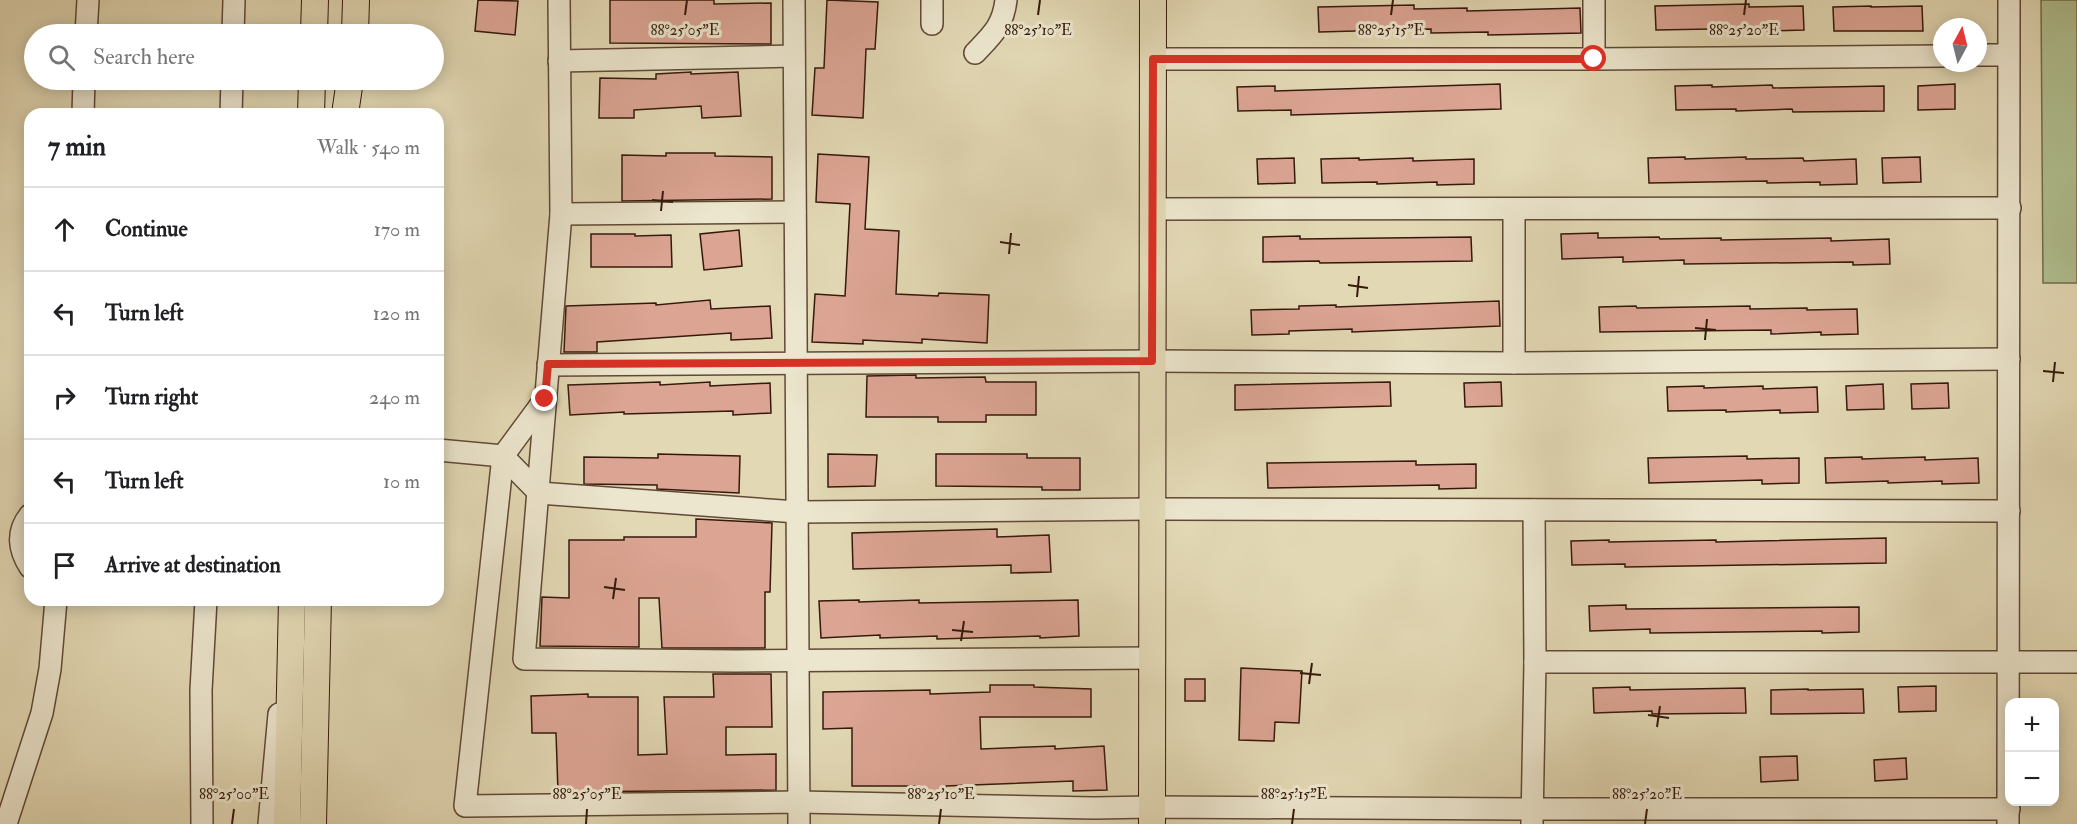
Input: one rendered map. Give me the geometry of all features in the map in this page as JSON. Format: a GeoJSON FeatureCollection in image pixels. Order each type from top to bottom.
{"type":"FeatureCollection","features":[{"type":"Feature","properties":{"kind":"main road"},"geometry":{"type":"LineString","coordinates":[[314,24],[315,0]]}},
{"type":"Feature","properties":{"kind":"main road"},"geometry":{"type":"LineString","coordinates":[[338,24],[339,0]]}},
{"type":"Feature","properties":{"kind":"main road"},"geometry":{"type":"LineString","coordinates":[[355,24],[356,0]]}},
{"type":"Feature","properties":{"kind":"main road"},"geometry":{"type":"LineString","coordinates":[[1152,815],[1153,0]]}},
{"type":"Feature","properties":{"kind":"main road"},"geometry":{"type":"LineString","coordinates":[[311,108],[312,90]]}},
{"type":"Feature","properties":{"kind":"main road"},"geometry":{"type":"LineString","coordinates":[[336,108],[337,90]]}},
{"type":"Feature","properties":{"kind":"main road"},"geometry":{"type":"LineString","coordinates":[[346,108],[349,90]]}},
{"type":"Feature","properties":{"kind":"main road"},"geometry":{"type":"LineString","coordinates":[[313,824],[318,606]]}},
{"type":"Feature","properties":{"kind":"main road"},"geometry":{"type":"LineString","coordinates":[[287,824],[292,609]]}},
{"type":"Feature","properties":{"kind":"street"},"geometry":{"type":"LineString","coordinates":[[87,24],[88,0]]}},
{"type":"Feature","properties":{"kind":"street"},"geometry":{"type":"LineString","coordinates":[[233,24],[234,0]]}},
{"type":"Feature","properties":{"kind":"street"},"geometry":{"type":"LineString","coordinates":[[559,0],[561,214],[524,659],[736,661],[1152,658]]}},
{"type":"Feature","properties":{"kind":"street"},"geometry":{"type":"LineString","coordinates":[[794,0],[799,824]]}},
{"type":"Feature","properties":{"kind":"street"},"geometry":{"type":"LineString","coordinates":[[932,0],[932,24]]}},
{"type":"Feature","properties":{"kind":"street"},"geometry":{"type":"LineString","coordinates":[[975,53],[999,28],[1005,15],[1006,0]]}},
{"type":"Feature","properties":{"kind":"street"},"geometry":{"type":"LineString","coordinates":[[1594,0],[1594,59]]}},
{"type":"Feature","properties":{"kind":"street"},"geometry":{"type":"LineString","coordinates":[[545,399],[503,456],[466,782],[465,815],[799,802],[1094,808],[1152,815],[2008,817],[2009,0]]}},
{"type":"Feature","properties":{"kind":"street"},"geometry":{"type":"LineString","coordinates":[[1987,55],[2008,55]]}},
{"type":"Feature","properties":{"kind":"street"},"geometry":{"type":"LineString","coordinates":[[559,61],[794,56]]}},
{"type":"Feature","properties":{"kind":"street"},"geometry":{"type":"LineString","coordinates":[[1153,59],[1933,56]]}},
{"type":"Feature","properties":{"kind":"street"},"geometry":{"type":"LineString","coordinates":[[82,108],[83,90]]}},
{"type":"Feature","properties":{"kind":"street"},"geometry":{"type":"LineString","coordinates":[[231,90],[231,108]]}},
{"type":"Feature","properties":{"kind":"street"},"geometry":{"type":"LineString","coordinates":[[1152,210],[2010,208]]}},
{"type":"Feature","properties":{"kind":"street"},"geometry":{"type":"LineString","coordinates":[[1514,210],[1514,363]]}},
{"type":"Feature","properties":{"kind":"street"},"geometry":{"type":"LineString","coordinates":[[561,214],[795,212]]}},
{"type":"Feature","properties":{"kind":"street"},"geometry":{"type":"LineString","coordinates":[[548,364],[1152,361],[1514,363],[2009,359]]}},
{"type":"Feature","properties":{"kind":"street"},"geometry":{"type":"LineString","coordinates":[[444,451],[503,456],[539,493],[797,512],[1151,509],[2009,511]]}},
{"type":"Feature","properties":{"kind":"street"},"geometry":{"type":"LineString","coordinates":[[1532,817],[1535,662],[1534,510]]}},
{"type":"Feature","properties":{"kind":"street"},"geometry":{"type":"LineString","coordinates":[[24,524],[20,536],[24,558]]}},
{"type":"Feature","properties":{"kind":"street"},"geometry":{"type":"LineString","coordinates":[[6,824],[42,713],[50,669],[55,606]]}},
{"type":"Feature","properties":{"kind":"street"},"geometry":{"type":"LineString","coordinates":[[202,824],[201,690],[206,606]]}},
{"type":"Feature","properties":{"kind":"street"},"geometry":{"type":"LineString","coordinates":[[269,824],[276,738],[292,609]]}},
{"type":"Feature","properties":{"kind":"street"},"geometry":{"type":"LineString","coordinates":[[1535,662],[2077,662]]}},
{"type":"Feature","properties":{"kind":"green space"},"geometry":{"type":"Polygon","coordinates":[[[2041,0],[2077,0],[2077,283],[2043,283],[2041,0]]]}},
{"type":"Feature","properties":{"kind":"building"},"geometry":{"type":"Polygon","coordinates":[[[478,0],[518,1],[515,35],[475,31],[478,0]]]}},
{"type":"Feature","properties":{"kind":"building"},"geometry":{"type":"Polygon","coordinates":[[[610,0],[714,0],[714,4],[771,3],[771,44],[610,43],[610,0]]]}},
{"type":"Feature","properties":{"kind":"building"},"geometry":{"type":"Polygon","coordinates":[[[827,0],[878,2],[875,49],[866,49],[863,118],[812,115],[815,68],[824,68],[827,0]]]}},
{"type":"Feature","properties":{"kind":"building"},"geometry":{"type":"Polygon","coordinates":[[[1749,4],[1749,7],[1803,6],[1804,30],[1767,31],[1767,28],[1656,30],[1655,6],[1749,4]]]}},
{"type":"Feature","properties":{"kind":"building"},"geometry":{"type":"Polygon","coordinates":[[[1414,5],[1414,9],[1467,8],[1467,11],[1580,8],[1581,33],[1488,35],[1488,32],[1431,33],[1431,29],[1319,32],[1318,7],[1414,5]]]}},
{"type":"Feature","properties":{"kind":"building"},"geometry":{"type":"Polygon","coordinates":[[[1922,6],[1923,31],[1834,31],[1833,7],[1922,6]]]}},
{"type":"Feature","properties":{"kind":"building"},"geometry":{"type":"Polygon","coordinates":[[[691,72],[691,74],[738,72],[741,116],[702,118],[701,106],[634,110],[634,118],[599,118],[600,78],[656,79],[656,74],[691,72]]]}},
{"type":"Feature","properties":{"kind":"building"},"geometry":{"type":"Polygon","coordinates":[[[1500,84],[1501,109],[1291,115],[1291,110],[1238,111],[1237,87],[1275,86],[1275,91],[1500,84]]]}},
{"type":"Feature","properties":{"kind":"building"},"geometry":{"type":"Polygon","coordinates":[[[1955,84],[1955,109],[1918,110],[1918,86],[1955,84]]]}},
{"type":"Feature","properties":{"kind":"building"},"geometry":{"type":"Polygon","coordinates":[[[1712,85],[1712,87],[1772,85],[1773,88],[1884,86],[1884,111],[1676,110],[1675,86],[1712,85]]]}},
{"type":"Feature","properties":{"kind":"building"},"geometry":{"type":"Polygon","coordinates":[[[666,153],[715,153],[715,156],[772,157],[772,199],[622,201],[622,155],[666,156],[666,153]]]}},
{"type":"Feature","properties":{"kind":"building"},"geometry":{"type":"Polygon","coordinates":[[[818,154],[869,157],[865,229],[899,231],[896,294],[989,295],[987,343],[922,339],[922,343],[863,340],[863,344],[812,342],[815,294],[845,296],[850,204],[816,202],[818,154]]]}},
{"type":"Feature","properties":{"kind":"building"},"geometry":{"type":"Polygon","coordinates":[[[1685,157],[1685,159],[1803,158],[1804,161],[1856,159],[1857,184],[1820,185],[1820,182],[1767,183],[1767,181],[1649,183],[1648,158],[1685,157]]]}},
{"type":"Feature","properties":{"kind":"building"},"geometry":{"type":"Polygon","coordinates":[[[1920,157],[1921,182],[1883,183],[1882,158],[1920,157]]]}},
{"type":"Feature","properties":{"kind":"building"},"geometry":{"type":"Polygon","coordinates":[[[1294,158],[1295,183],[1258,184],[1257,159],[1294,158]]]}},
{"type":"Feature","properties":{"kind":"building"},"geometry":{"type":"Polygon","coordinates":[[[1359,158],[1359,160],[1413,158],[1413,161],[1474,159],[1474,184],[1322,183],[1321,159],[1359,158]]]}},
{"type":"Feature","properties":{"kind":"building"},"geometry":{"type":"Polygon","coordinates":[[[739,230],[742,266],[704,270],[700,234],[739,230]]]}},
{"type":"Feature","properties":{"kind":"building"},"geometry":{"type":"Polygon","coordinates":[[[1598,233],[1598,238],[1721,238],[1721,240],[1831,238],[1831,241],[1889,239],[1890,264],[1853,265],[1853,262],[1684,264],[1684,260],[1623,262],[1623,257],[1562,259],[1561,234],[1598,233]]]}},
{"type":"Feature","properties":{"kind":"building"},"geometry":{"type":"Polygon","coordinates":[[[591,234],[671,235],[672,267],[591,267],[591,234]]]}},
{"type":"Feature","properties":{"kind":"building"},"geometry":{"type":"Polygon","coordinates":[[[1300,236],[1300,239],[1471,237],[1472,261],[1263,262],[1263,237],[1300,236]]]}},
{"type":"Feature","properties":{"kind":"building"},"geometry":{"type":"Polygon","coordinates":[[[710,300],[711,309],[770,306],[772,338],[731,340],[731,333],[597,342],[597,352],[564,352],[566,306],[656,303],[656,305],[710,300]]]}},
{"type":"Feature","properties":{"kind":"building"},"geometry":{"type":"Polygon","coordinates":[[[1499,301],[1500,326],[1352,332],[1352,329],[1289,331],[1289,334],[1252,335],[1251,310],[1299,309],[1299,306],[1336,305],[1336,307],[1499,301]]]}},
{"type":"Feature","properties":{"kind":"building"},"geometry":{"type":"Polygon","coordinates":[[[1636,306],[1637,308],[1750,306],[1750,309],[1857,309],[1858,334],[1821,335],[1821,332],[1771,334],[1771,330],[1600,332],[1599,307],[1636,306]]]}},
{"type":"Feature","properties":{"kind":"building"},"geometry":{"type":"Polygon","coordinates":[[[916,375],[916,378],[985,377],[986,382],[1036,382],[1036,415],[986,415],[986,422],[938,422],[938,417],[866,417],[867,376],[916,375]]]}},
{"type":"Feature","properties":{"kind":"building"},"geometry":{"type":"Polygon","coordinates":[[[660,382],[660,385],[710,382],[710,386],[770,383],[771,413],[733,415],[733,411],[624,414],[624,412],[570,415],[568,385],[660,382]]]}},
{"type":"Feature","properties":{"kind":"building"},"geometry":{"type":"Polygon","coordinates":[[[1390,382],[1391,406],[1235,410],[1235,385],[1390,382]]]}},
{"type":"Feature","properties":{"kind":"building"},"geometry":{"type":"Polygon","coordinates":[[[1501,382],[1502,406],[1465,407],[1464,383],[1501,382]]]}},
{"type":"Feature","properties":{"kind":"building"},"geometry":{"type":"Polygon","coordinates":[[[1948,383],[1949,408],[1912,409],[1911,384],[1948,383]]]}},
{"type":"Feature","properties":{"kind":"building"},"geometry":{"type":"Polygon","coordinates":[[[1883,384],[1884,409],[1847,410],[1846,386],[1883,384]]]}},
{"type":"Feature","properties":{"kind":"building"},"geometry":{"type":"Polygon","coordinates":[[[1704,386],[1704,388],[1763,386],[1763,389],[1817,387],[1818,412],[1668,411],[1667,387],[1704,386]]]}},
{"type":"Feature","properties":{"kind":"building"},"geometry":{"type":"Polygon","coordinates":[[[658,454],[740,456],[739,493],[657,489],[657,485],[584,484],[584,457],[658,458],[658,454]]]}},
{"type":"Feature","properties":{"kind":"building"},"geometry":{"type":"Polygon","coordinates":[[[828,454],[877,455],[875,486],[828,487],[828,454]]]}},
{"type":"Feature","properties":{"kind":"building"},"geometry":{"type":"Polygon","coordinates":[[[936,454],[1027,454],[1027,458],[1080,458],[1080,490],[1042,490],[1042,487],[936,486],[936,454]]]}},
{"type":"Feature","properties":{"kind":"building"},"geometry":{"type":"Polygon","coordinates":[[[1747,456],[1747,459],[1799,458],[1799,483],[1762,484],[1762,480],[1649,483],[1648,458],[1747,456]]]}},
{"type":"Feature","properties":{"kind":"building"},"geometry":{"type":"Polygon","coordinates":[[[1862,457],[1862,459],[1925,457],[1925,460],[1978,458],[1979,483],[1942,484],[1942,481],[1888,483],[1888,481],[1826,483],[1825,458],[1862,457]]]}},
{"type":"Feature","properties":{"kind":"building"},"geometry":{"type":"Polygon","coordinates":[[[1416,461],[1416,465],[1476,464],[1476,488],[1439,489],[1439,485],[1268,488],[1267,463],[1416,461]]]}},
{"type":"Feature","properties":{"kind":"building"},"geometry":{"type":"Polygon","coordinates":[[[696,519],[772,523],[770,592],[765,592],[765,648],[662,648],[659,598],[639,598],[639,647],[540,646],[542,597],[569,598],[569,540],[696,537],[696,519]]]}},
{"type":"Feature","properties":{"kind":"building"},"geometry":{"type":"Polygon","coordinates":[[[997,529],[997,537],[1049,535],[1051,572],[1011,573],[1011,565],[853,569],[852,533],[997,529]]]}},
{"type":"Feature","properties":{"kind":"building"},"geometry":{"type":"Polygon","coordinates":[[[1886,538],[1886,563],[1625,567],[1625,564],[1572,565],[1571,541],[1716,540],[1716,542],[1886,538]]]}},
{"type":"Feature","properties":{"kind":"building"},"geometry":{"type":"Polygon","coordinates":[[[859,600],[859,602],[919,600],[919,603],[1078,600],[1079,636],[937,639],[937,636],[880,638],[880,635],[821,638],[819,601],[859,600]]]}},
{"type":"Feature","properties":{"kind":"building"},"geometry":{"type":"Polygon","coordinates":[[[1626,605],[1626,609],[1859,607],[1859,632],[1650,633],[1650,629],[1590,631],[1589,606],[1626,605]]]}},
{"type":"Feature","properties":{"kind":"building"},"geometry":{"type":"Polygon","coordinates":[[[1241,668],[1302,671],[1299,723],[1275,722],[1274,741],[1239,740],[1241,668]]]}},
{"type":"Feature","properties":{"kind":"building"},"geometry":{"type":"Polygon","coordinates":[[[713,674],[771,674],[772,727],[726,727],[726,755],[776,754],[776,790],[558,792],[556,733],[532,733],[531,696],[588,694],[588,697],[638,697],[638,755],[667,754],[664,697],[714,697],[713,674]]]}},
{"type":"Feature","properties":{"kind":"building"},"geometry":{"type":"Polygon","coordinates":[[[1185,679],[1205,679],[1205,701],[1185,701],[1185,679]]]}},
{"type":"Feature","properties":{"kind":"building"},"geometry":{"type":"Polygon","coordinates":[[[990,685],[1091,689],[1091,717],[980,717],[981,749],[1055,746],[1055,749],[1104,746],[1107,790],[1073,791],[1073,781],[946,786],[946,792],[917,792],[917,786],[852,786],[852,728],[823,729],[823,692],[930,690],[930,694],[990,692],[990,685]]]}},
{"type":"Feature","properties":{"kind":"building"},"geometry":{"type":"Polygon","coordinates":[[[1936,686],[1936,711],[1899,712],[1898,687],[1936,686]]]}},
{"type":"Feature","properties":{"kind":"building"},"geometry":{"type":"Polygon","coordinates":[[[1630,687],[1630,690],[1745,688],[1746,713],[1652,714],[1652,711],[1594,713],[1593,688],[1630,687]]]}},
{"type":"Feature","properties":{"kind":"building"},"geometry":{"type":"Polygon","coordinates":[[[1863,689],[1864,713],[1771,714],[1771,690],[1863,689]]]}},
{"type":"Feature","properties":{"kind":"building"},"geometry":{"type":"Polygon","coordinates":[[[1797,756],[1798,780],[1761,782],[1760,757],[1797,756]]]}},
{"type":"Feature","properties":{"kind":"building"},"geometry":{"type":"Polygon","coordinates":[[[1906,758],[1907,779],[1875,781],[1874,760],[1906,758]]]}},
{"type":"Feature","properties":{"kind":"route"},"geometry":{"type":"LineString","coordinates":[[545,399],[548,364],[1152,361],[1153,59],[1594,59]]}}]}
